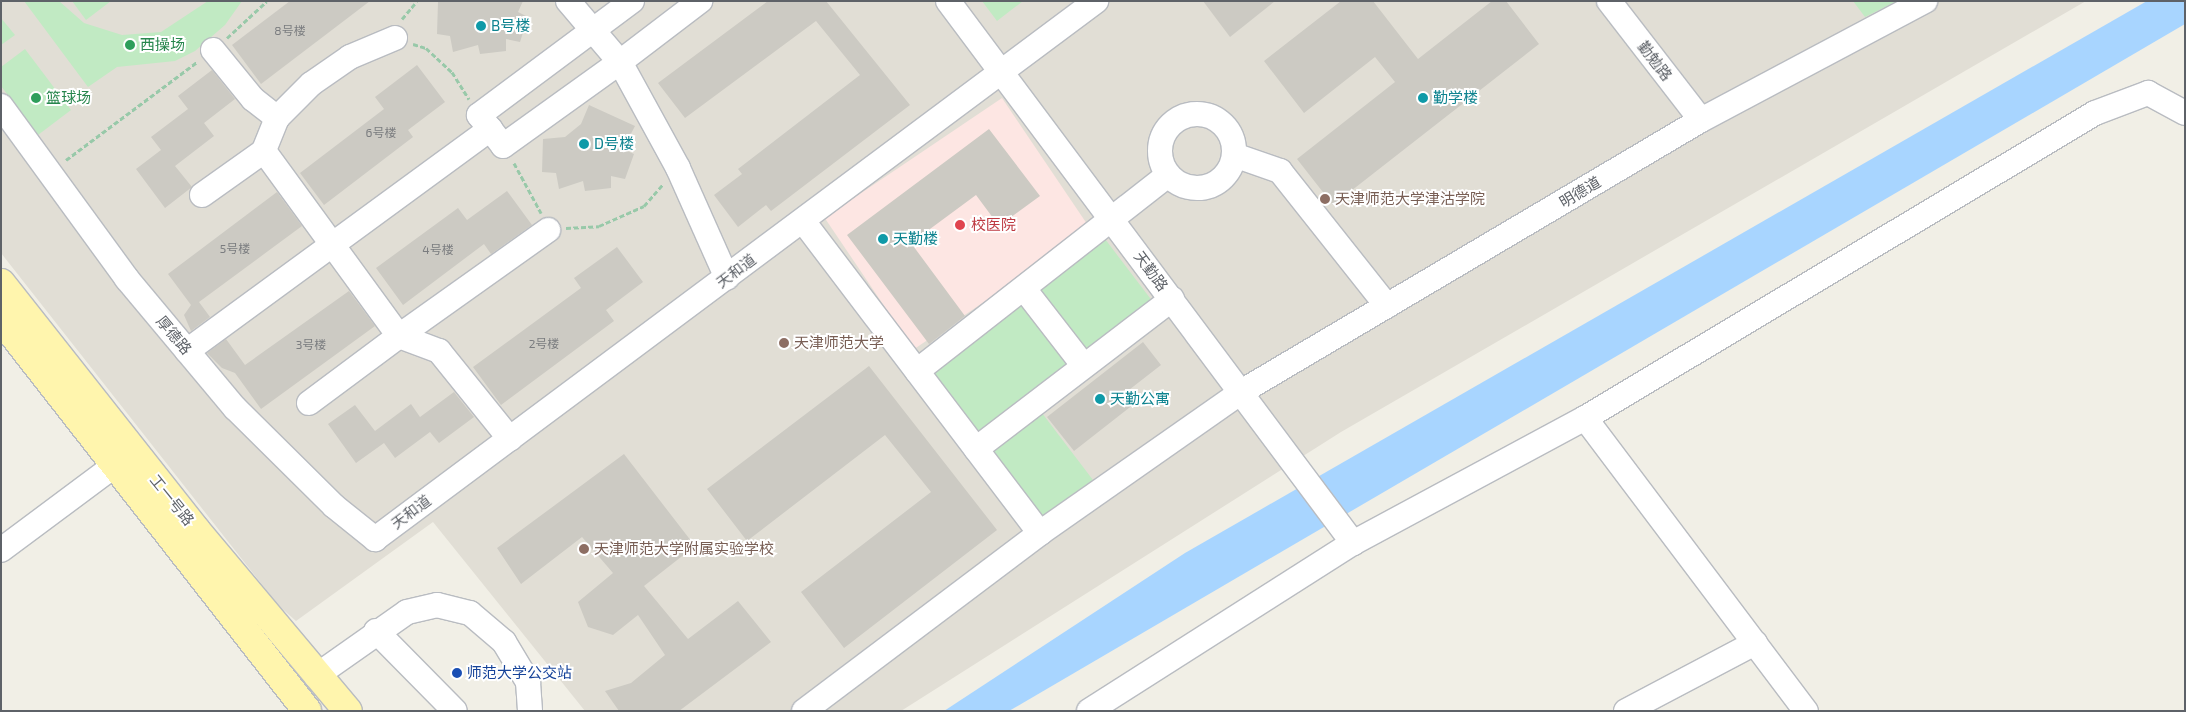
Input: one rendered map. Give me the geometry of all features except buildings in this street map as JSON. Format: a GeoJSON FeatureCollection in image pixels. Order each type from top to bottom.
{"type":"FeatureCollection","features":[{"type":"Feature","properties":{"kind":"main road","name":"工一号路"},"geometry":{"type":"LineString","coordinates":[[1,283],[124,459],[306,711]]}},
{"type":"Feature","properties":{"kind":"main road","name":"工一号路"},"geometry":{"type":"LineString","coordinates":[[1,319],[348,711]]}},
{"type":"Feature","properties":{"kind":"street"},"geometry":{"type":"LineString","coordinates":[[568,1],[595,30],[620,62],[678,168],[726,278]]}},
{"type":"Feature","properties":{"kind":"street"},"geometry":{"type":"LineString","coordinates":[[187,351],[491,130],[595,30],[632,1]]}},
{"type":"Feature","properties":{"kind":"street"},"geometry":{"type":"LineString","coordinates":[[491,130],[620,62],[700,1]]}},
{"type":"Feature","properties":{"kind":"street","name":"天勤路"},"geometry":{"type":"LineString","coordinates":[[948,1],[1241,392],[1297,463],[1347,534]]}},
{"type":"Feature","properties":{"kind":"street","name":"天和道"},"geometry":{"type":"LineString","coordinates":[[375,539],[1096,1]]}},
{"type":"Feature","properties":{"kind":"street","name":"勤勉路"},"geometry":{"type":"LineString","coordinates":[[1609,1],[1701,120]]}},
{"type":"Feature","properties":{"kind":"street","name":"明德道"},"geometry":{"type":"LineString","coordinates":[[804,711],[1040,533],[1241,392],[1701,120],[1925,1]]}},
{"type":"Feature","properties":{"kind":"street"},"geometry":{"type":"LineString","coordinates":[[202,195],[264,151],[277,118],[311,84],[350,57],[395,38]]}},
{"type":"Feature","properties":{"kind":"street"},"geometry":{"type":"LineString","coordinates":[[213,50],[253,99],[277,118]]}},
{"type":"Feature","properties":{"kind":"street"},"geometry":{"type":"LineString","coordinates":[[1089,711],[1347,534],[1585,418],[2095,113],[2148,93],[2185,113]]}},
{"type":"Feature","properties":{"kind":"street","name":"厚德路"},"geometry":{"type":"LineString","coordinates":[[1,106],[127,280],[235,408],[334,506],[375,539]]}},
{"type":"Feature","properties":{"kind":"street"},"geometry":{"type":"LineString","coordinates":[[1190,114],[1218,120],[1230,136],[1234,155],[1220,180],[1203,188],[1184,186],[1168,175],[1160,157],[1162,138],[1173,122],[1190,114]]}},
{"type":"Feature","properties":{"kind":"street"},"geometry":{"type":"LineString","coordinates":[[264,151],[399,336],[439,351],[510,439]]}},
{"type":"Feature","properties":{"kind":"street"},"geometry":{"type":"LineString","coordinates":[[1234,155],[1280,171],[1387,306]]}},
{"type":"Feature","properties":{"kind":"street"},"geometry":{"type":"LineString","coordinates":[[917,372],[1024,290],[1168,175]]}},
{"type":"Feature","properties":{"kind":"street"},"geometry":{"type":"LineString","coordinates":[[803,221],[1040,533]]}},
{"type":"Feature","properties":{"kind":"street"},"geometry":{"type":"LineString","coordinates":[[309,403],[399,336],[548,230]]}},
{"type":"Feature","properties":{"kind":"street"},"geometry":{"type":"LineString","coordinates":[[1024,290],[1084,366]]}},
{"type":"Feature","properties":{"kind":"street"},"geometry":{"type":"LineString","coordinates":[[976,449],[1172,299]]}},
{"type":"Feature","properties":{"kind":"street"},"geometry":{"type":"LineString","coordinates":[[1585,418],[1806,711]]}},
{"type":"Feature","properties":{"kind":"street"},"geometry":{"type":"LineString","coordinates":[[1,550],[124,459]]}},
{"type":"Feature","properties":{"kind":"street"},"geometry":{"type":"LineString","coordinates":[[316,676],[376,631],[406,612],[436,604],[470,613],[504,642],[528,682],[530,711]]}},
{"type":"Feature","properties":{"kind":"street"},"geometry":{"type":"LineString","coordinates":[[376,631],[455,711]]}},
{"type":"Feature","properties":{"kind":"street"},"geometry":{"type":"LineString","coordinates":[[1626,711],[1755,643]]}},
{"type":"Feature","properties":{"kind":"path"},"geometry":{"type":"LineString","coordinates":[[50,173],[213,50],[267,1]]}},
{"type":"Feature","properties":{"kind":"path"},"geometry":{"type":"LineString","coordinates":[[395,38],[426,48],[452,72],[491,130],[548,230],[599,226],[644,206],[678,168]]}},
{"type":"Feature","properties":{"kind":"shaded area","name":"天津师范大学"},"geometry":{"type":"Polygon","coordinates":[[[1,1],[2086,1],[1341,432],[901,711],[585,711],[433,522],[296,621],[278,605],[1,253],[1,1]]]}},
{"type":"Feature","properties":{"kind":"shaded area","name":"校医院"},"geometry":{"type":"Polygon","coordinates":[[[1002,98],[1091,230],[913,349],[825,218],[1002,98]]]}},
{"type":"Feature","properties":{"kind":"green space","name":"西操场"},"geometry":{"type":"Polygon","coordinates":[[[24,1],[59,1],[84,23],[122,35],[161,32],[208,1],[242,1],[225,25],[195,51],[175,61],[117,67],[88,87],[24,1]]]}},
{"type":"Feature","properties":{"kind":"green space"},"geometry":{"type":"Polygon","coordinates":[[[72,1],[111,1],[86,20],[72,1]]]}},
{"type":"Feature","properties":{"kind":"green space"},"geometry":{"type":"Polygon","coordinates":[[[982,1],[1023,1],[997,21],[982,1]]]}},
{"type":"Feature","properties":{"kind":"green space"},"geometry":{"type":"Polygon","coordinates":[[[1853,1],[1897,1],[1865,17],[1853,1]]]}},
{"type":"Feature","properties":{"kind":"green space"},"geometry":{"type":"Polygon","coordinates":[[[1,18],[15,35],[1,45],[1,18]]]}},
{"type":"Feature","properties":{"kind":"green space","name":"篮球场"},"geometry":{"type":"Polygon","coordinates":[[[25,49],[71,110],[38,135],[1,86],[1,67],[25,49]]]}},
{"type":"Feature","properties":{"kind":"green space"},"geometry":{"type":"Polygon","coordinates":[[[1105,239],[1153,302],[1029,396],[1093,480],[1040,520],[929,373],[1105,239]]]}},
{"type":"Feature","properties":{"kind":"water"},"geometry":{"type":"Polygon","coordinates":[[[2147,1],[2185,1],[2185,24],[1009,711],[944,711],[1185,553],[2147,1]]]}},
{"type":"Feature","properties":{"kind":"place","name":"B号楼"},"geometry":{"type":"Point","coordinates":[481,26]}},
{"type":"Feature","properties":{"kind":"place","name":"西操场"},"geometry":{"type":"Point","coordinates":[130,45]}},
{"type":"Feature","properties":{"kind":"place","name":"篮球场"},"geometry":{"type":"Point","coordinates":[36,98]}},
{"type":"Feature","properties":{"kind":"place","name":"勤学楼"},"geometry":{"type":"Point","coordinates":[1423,98]}},
{"type":"Feature","properties":{"kind":"place","name":"D号楼"},"geometry":{"type":"Point","coordinates":[584,144]}},
{"type":"Feature","properties":{"kind":"place","name":"天津师范大学津沽学院"},"geometry":{"type":"Point","coordinates":[1325,199]}},
{"type":"Feature","properties":{"kind":"place","name":"校医院"},"geometry":{"type":"Point","coordinates":[960,225]}},
{"type":"Feature","properties":{"kind":"place","name":"天勤楼"},"geometry":{"type":"Point","coordinates":[883,239]}},
{"type":"Feature","properties":{"kind":"place","name":"天津师范大学"},"geometry":{"type":"Point","coordinates":[784,343]}},
{"type":"Feature","properties":{"kind":"place","name":"天勤公寓"},"geometry":{"type":"Point","coordinates":[1100,399]}},
{"type":"Feature","properties":{"kind":"place","name":"天津师范大学附属实验学校"},"geometry":{"type":"Point","coordinates":[584,549]}},
{"type":"Feature","properties":{"kind":"place","name":"师范大学公交站"},"geometry":{"type":"Point","coordinates":[457,673]}}]}
